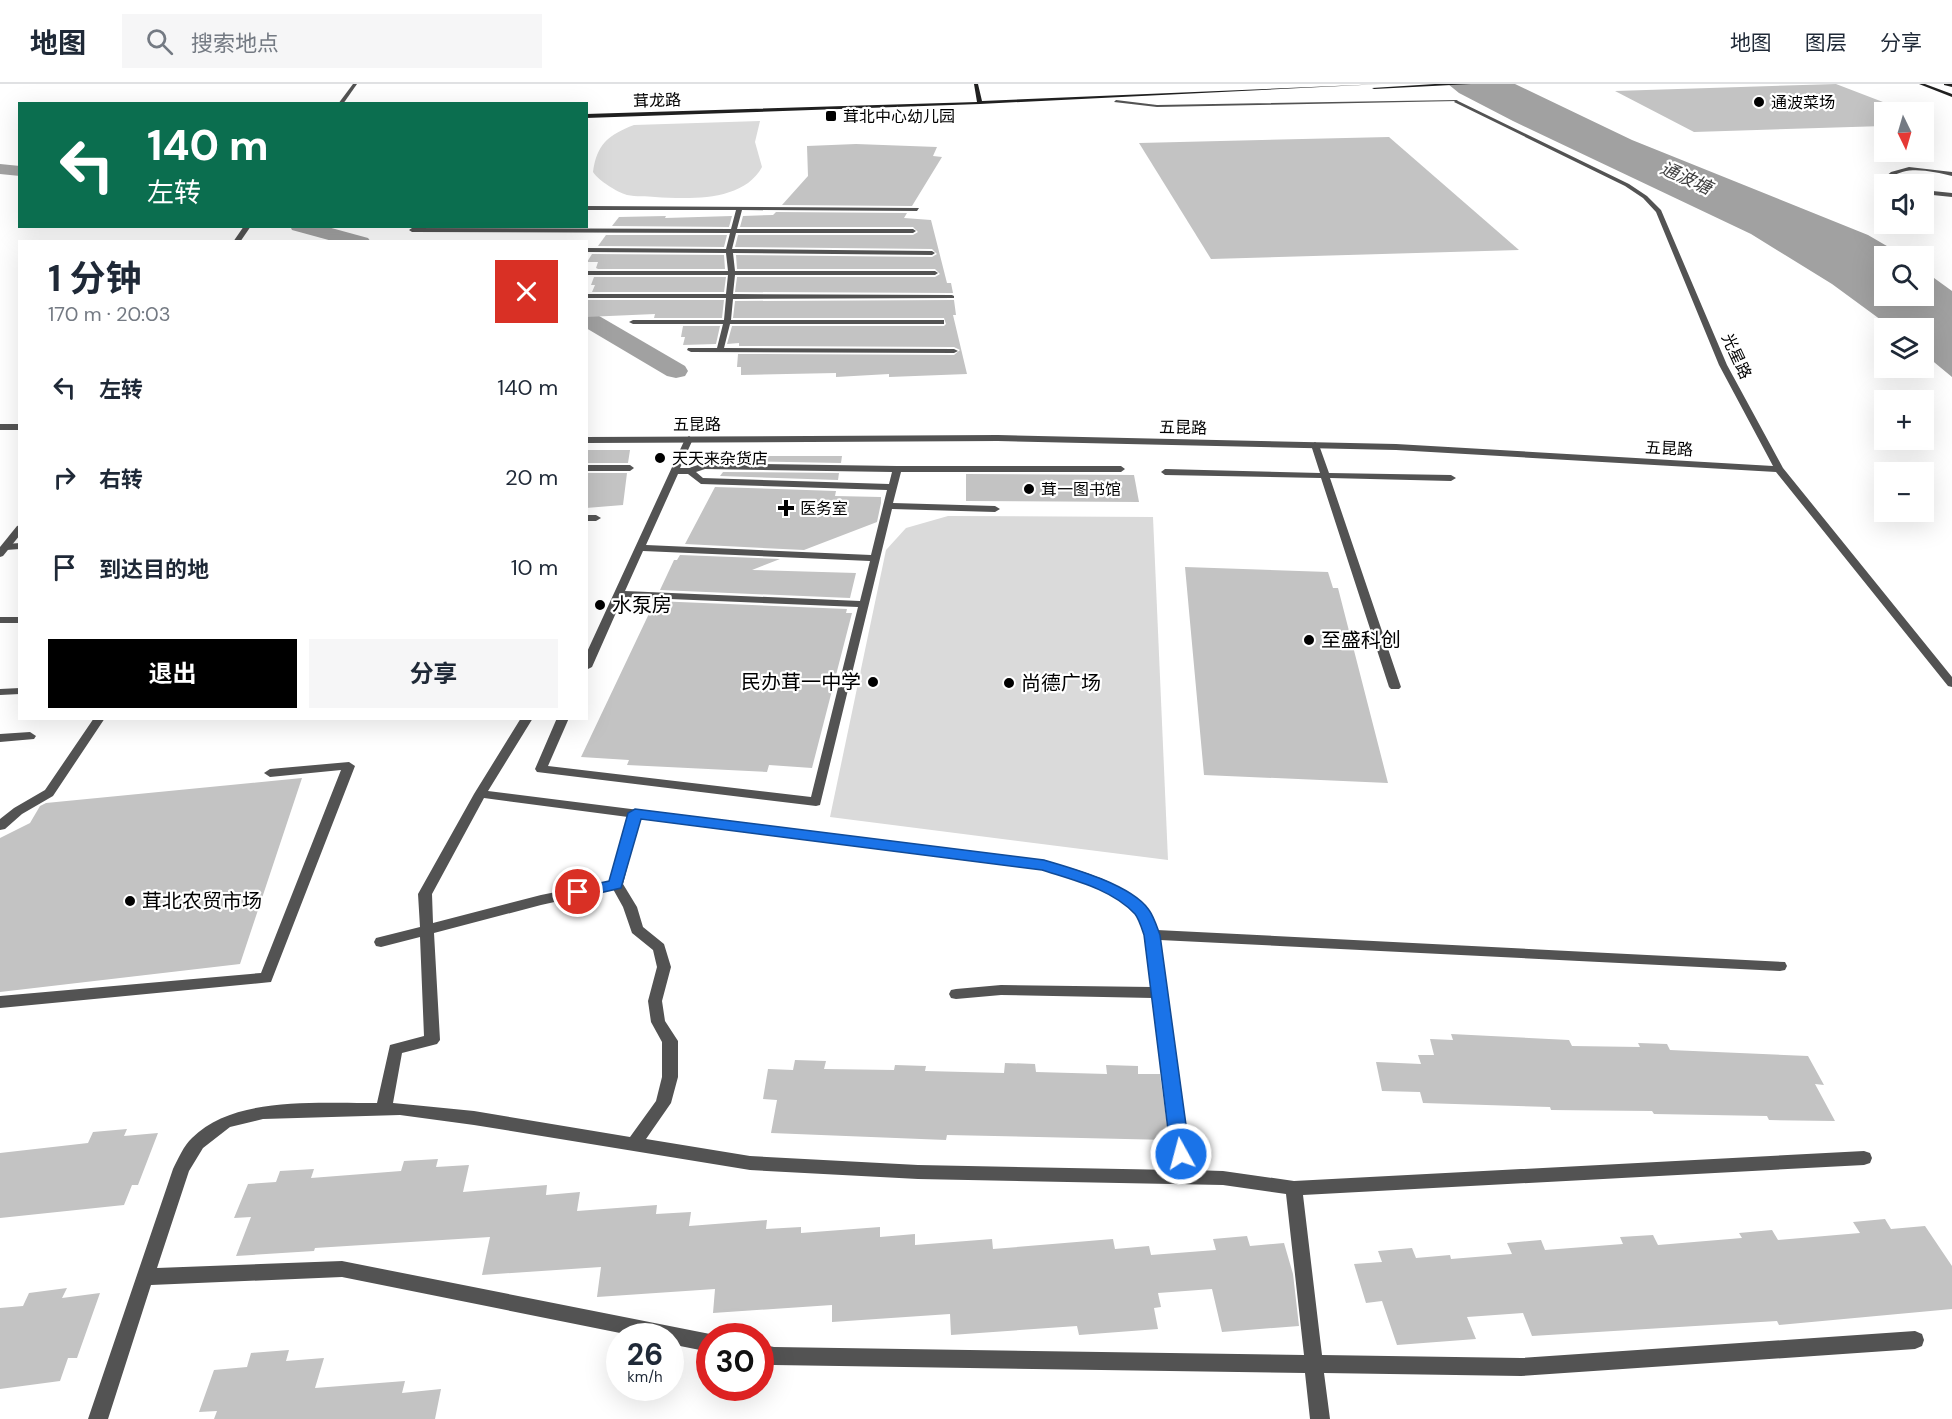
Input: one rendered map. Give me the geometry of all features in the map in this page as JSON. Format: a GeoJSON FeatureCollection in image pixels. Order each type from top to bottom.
{"type":"FeatureCollection","features":[{"type":"Feature","properties":{"kind":"main road"},"geometry":{"type":"LineString","coordinates":[[976,84],[980,103]]}},
{"type":"Feature","properties":{"kind":"main road","name":"茸龙路"},"geometry":{"type":"LineString","coordinates":[[980,103],[1000,105],[1116,100],[1380,84]]}},
{"type":"Feature","properties":{"kind":"main road","name":"茸龙路"},"geometry":{"type":"LineString","coordinates":[[588,116],[1469,84]]}},
{"type":"Feature","properties":{"kind":"main road"},"geometry":{"type":"LineString","coordinates":[[1921,84],[1952,96]]}},
{"type":"Feature","properties":{"kind":"main road"},"geometry":{"type":"LineString","coordinates":[[1946,84],[1952,86]]}},
{"type":"Feature","properties":{"kind":"street"},"geometry":{"type":"LineString","coordinates":[[342,102],[355,84]]}},
{"type":"Feature","properties":{"kind":"street","name":"光星路"},"geometry":{"type":"LineString","coordinates":[[1116,100],[1157,106],[1456,101],[1627,185],[1645,197],[1659,211],[1723,364],[1779,469],[1952,684]]}},
{"type":"Feature","properties":{"kind":"street"},"geometry":{"type":"LineString","coordinates":[[1892,174],[1897,171],[1922,170],[1952,174]]}},
{"type":"Feature","properties":{"kind":"street"},"geometry":{"type":"LineString","coordinates":[[1934,193],[1952,195]]}},
{"type":"Feature","properties":{"kind":"street"},"geometry":{"type":"LineString","coordinates":[[588,208],[917,209]]}},
{"type":"Feature","properties":{"kind":"street"},"geometry":{"type":"LineString","coordinates":[[720,350],[727,323],[730,297],[732,272],[729,250],[739,209]]}},
{"type":"Feature","properties":{"kind":"street"},"geometry":{"type":"LineString","coordinates":[[412,230],[913,231]]}},
{"type":"Feature","properties":{"kind":"street"},"geometry":{"type":"LineString","coordinates":[[588,250],[932,253]]}},
{"type":"Feature","properties":{"kind":"street"},"geometry":{"type":"LineString","coordinates":[[588,273],[935,273]]}},
{"type":"Feature","properties":{"kind":"street"},"geometry":{"type":"LineString","coordinates":[[588,296],[952,297]]}},
{"type":"Feature","properties":{"kind":"street"},"geometry":{"type":"LineString","coordinates":[[633,322],[940,322]]}},
{"type":"Feature","properties":{"kind":"street"},"geometry":{"type":"LineString","coordinates":[[692,350],[954,351]]}},
{"type":"Feature","properties":{"kind":"street"},"geometry":{"type":"LineString","coordinates":[[0,427],[18,428]]}},
{"type":"Feature","properties":{"kind":"street","name":"五昆路"},"geometry":{"type":"LineString","coordinates":[[588,440],[998,438],[1408,447],[1779,469]]}},
{"type":"Feature","properties":{"kind":"street"},"geometry":{"type":"LineString","coordinates":[[588,663],[689,439]]}},
{"type":"Feature","properties":{"kind":"street"},"geometry":{"type":"LineString","coordinates":[[1315,445],[1395,687]]}},
{"type":"Feature","properties":{"kind":"street"},"geometry":{"type":"LineString","coordinates":[[675,471],[690,471],[704,466],[897,470],[1121,470]]}},
{"type":"Feature","properties":{"kind":"street"},"geometry":{"type":"LineString","coordinates":[[588,468],[630,468]]}},
{"type":"Feature","properties":{"kind":"street"},"geometry":{"type":"LineString","coordinates":[[563,720],[541,769],[816,802],[897,470]]}},
{"type":"Feature","properties":{"kind":"street"},"geometry":{"type":"LineString","coordinates":[[690,471],[701,481],[893,487]]}},
{"type":"Feature","properties":{"kind":"street"},"geometry":{"type":"LineString","coordinates":[[1165,472],[1451,478]]}},
{"type":"Feature","properties":{"kind":"street"},"geometry":{"type":"LineString","coordinates":[[888,506],[995,508]]}},
{"type":"Feature","properties":{"kind":"street"},"geometry":{"type":"LineString","coordinates":[[3,550],[18,531]]}},
{"type":"Feature","properties":{"kind":"street"},"geometry":{"type":"LineString","coordinates":[[3,550],[18,546]]}},
{"type":"Feature","properties":{"kind":"street"},"geometry":{"type":"LineString","coordinates":[[640,548],[875,558]]}},
{"type":"Feature","properties":{"kind":"street"},"geometry":{"type":"LineString","coordinates":[[619,594],[864,604]]}},
{"type":"Feature","properties":{"kind":"street"},"geometry":{"type":"LineString","coordinates":[[0,620],[18,620]]}},
{"type":"Feature","properties":{"kind":"street"},"geometry":{"type":"LineString","coordinates":[[0,692],[18,691]]}},
{"type":"Feature","properties":{"kind":"street"},"geometry":{"type":"LineString","coordinates":[[0,826],[18,811],[49,793],[99,720]]}},
{"type":"Feature","properties":{"kind":"street"},"geometry":{"type":"LineString","coordinates":[[384,1109],[395,1049],[432,1040],[425,894],[480,794],[526,720]]}},
{"type":"Feature","properties":{"kind":"street"},"geometry":{"type":"LineString","coordinates":[[0,738],[30,736]]}},
{"type":"Feature","properties":{"kind":"street"},"geometry":{"type":"LineString","coordinates":[[0,1002],[266,978],[349,766],[270,773]]}},
{"type":"Feature","properties":{"kind":"street"},"geometry":{"type":"LineString","coordinates":[[480,794],[1044,865],[1090,880],[1120,894],[1142,912],[1152,935],[1184,1177]]}},
{"type":"Feature","properties":{"kind":"street"},"geometry":{"type":"LineString","coordinates":[[634,1144],[663,1102],[670,1077],[670,1041],[658,1022],[655,1001],[664,967],[659,948],[637,929],[630,907],[616,884],[635,813]]}},
{"type":"Feature","properties":{"kind":"street"},"geometry":{"type":"LineString","coordinates":[[381,942],[541,900],[616,884]]}},
{"type":"Feature","properties":{"kind":"street"},"geometry":{"type":"LineString","coordinates":[[1152,935],[1780,966]]}},
{"type":"Feature","properties":{"kind":"street"},"geometry":{"type":"LineString","coordinates":[[956,994],[1001,990],[1160,993]]}},
{"type":"Feature","properties":{"kind":"street"},"geometry":{"type":"LineString","coordinates":[[98,1419],[181,1169],[197,1143],[225,1122],[263,1112],[400,1109],[474,1118],[750,1163],[918,1172],[1223,1178],[1294,1188],[1864,1158]]}},
{"type":"Feature","properties":{"kind":"street"},"geometry":{"type":"LineString","coordinates":[[1294,1188],[1320,1419]]}},
{"type":"Feature","properties":{"kind":"street"},"geometry":{"type":"LineString","coordinates":[[145,1277],[342,1269],[696,1340]]}},
{"type":"Feature","properties":{"kind":"street"},"geometry":{"type":"LineString","coordinates":[[774,1355],[1521,1368],[1915,1340]]}},
{"type":"Feature","properties":{"kind":"shaded area"},"geometry":{"type":"Polygon","coordinates":[[[760,121],[755,142],[762,167],[742,187],[729,192],[699,198],[630,196],[608,186],[593,172],[597,154],[605,142],[634,125],[760,121]]]}},
{"type":"Feature","properties":{"kind":"shaded area","name":"尚德广场"},"geometry":{"type":"Polygon","coordinates":[[[948,516],[1153,517],[1168,860],[830,817],[886,550],[906,528],[948,516]]]}},
{"type":"Feature","properties":{"kind":"water","name":"通波塘"},"geometry":{"type":"Polygon","coordinates":[[[1448,84],[1515,84],[1632,140],[1868,235],[1887,246],[1874,246],[1874,306],[1934,306],[1934,278],[1952,291],[1952,377],[1934,362],[1934,318],[1878,318],[1832,284],[1751,234],[1459,93],[1448,84]]]}},
{"type":"Feature","properties":{"kind":"building","name":"通波菜场"},"geometry":{"type":"Polygon","coordinates":[[[1836,84],[1883,102],[1874,102],[1874,126],[1694,132],[1615,91],[1836,84]]]}},
{"type":"Feature","properties":{"kind":"building"},"geometry":{"type":"Polygon","coordinates":[[[1389,137],[1519,250],[1211,259],[1139,143],[1389,137]]]}},
{"type":"Feature","properties":{"kind":"building"},"geometry":{"type":"Polygon","coordinates":[[[856,144],[937,147],[933,156],[942,157],[912,206],[782,205],[808,176],[807,146],[856,144]]]}},
{"type":"Feature","properties":{"kind":"building"},"geometry":{"type":"Polygon","coordinates":[[[776,212],[907,213],[904,218],[931,220],[947,283],[951,283],[953,293],[735,292],[737,277],[935,277],[940,274],[935,269],[737,269],[736,255],[932,257],[937,254],[932,249],[735,247],[738,235],[913,235],[918,232],[913,227],[740,227],[743,216],[773,215],[776,212]]]}},
{"type":"Feature","properties":{"kind":"building"},"geometry":{"type":"Polygon","coordinates":[[[666,216],[665,218],[732,216],[729,227],[612,226],[619,217],[666,216]]]}},
{"type":"Feature","properties":{"kind":"building"},"geometry":{"type":"Polygon","coordinates":[[[606,235],[727,235],[724,247],[598,246],[606,235]]]}},
{"type":"Feature","properties":{"kind":"building"},"geometry":{"type":"Polygon","coordinates":[[[592,254],[724,255],[725,269],[598,269],[596,268],[598,262],[588,260],[592,254]]]}},
{"type":"Feature","properties":{"kind":"building"},"geometry":{"type":"Polygon","coordinates":[[[594,277],[726,277],[724,292],[592,292],[595,285],[591,285],[594,277]]]}},
{"type":"Feature","properties":{"kind":"building"},"geometry":{"type":"Polygon","coordinates":[[[588,300],[724,300],[722,318],[654,318],[655,314],[588,317],[588,300]]]}},
{"type":"Feature","properties":{"kind":"building"},"geometry":{"type":"Polygon","coordinates":[[[954,300],[956,315],[953,315],[967,374],[889,377],[889,374],[836,377],[836,373],[741,375],[741,367],[737,367],[738,354],[954,355],[960,350],[954,347],[739,346],[739,343],[727,344],[732,326],[944,326],[946,324],[944,318],[733,318],[735,301],[954,300]]]}},
{"type":"Feature","properties":{"kind":"building"},"geometry":{"type":"Polygon","coordinates":[[[683,326],[720,326],[716,344],[683,345],[685,337],[681,337],[683,326]]]}},
{"type":"Feature","properties":{"kind":"building"},"geometry":{"type":"Polygon","coordinates":[[[588,450],[630,450],[628,463],[588,463],[588,450]]]}},
{"type":"Feature","properties":{"kind":"building"},"geometry":{"type":"Polygon","coordinates":[[[731,456],[842,456],[841,463],[728,461],[731,456]]]}},
{"type":"Feature","properties":{"kind":"building"},"geometry":{"type":"Polygon","coordinates":[[[723,472],[839,473],[838,480],[720,476],[723,472]]]}},
{"type":"Feature","properties":{"kind":"building"},"geometry":{"type":"Polygon","coordinates":[[[588,473],[627,473],[623,505],[588,508],[588,473]]]}},
{"type":"Feature","properties":{"kind":"building"},"geometry":{"type":"Polygon","coordinates":[[[966,474],[1134,475],[1139,502],[966,501],[966,474]]]}},
{"type":"Feature","properties":{"kind":"building"},"geometry":{"type":"Polygon","coordinates":[[[715,487],[836,491],[835,496],[881,497],[881,503],[877,522],[804,550],[685,544],[715,487]]]}},
{"type":"Feature","properties":{"kind":"building"},"geometry":{"type":"Polygon","coordinates":[[[680,555],[780,559],[752,570],[856,573],[850,598],[660,590],[674,560],[677,560],[680,555]]]}},
{"type":"Feature","properties":{"kind":"building"},"geometry":{"type":"Polygon","coordinates":[[[1185,567],[1328,572],[1333,588],[1338,588],[1388,783],[1204,775],[1185,567]]]}},
{"type":"Feature","properties":{"kind":"building"},"geometry":{"type":"Polygon","coordinates":[[[655,601],[847,609],[846,613],[852,613],[812,768],[769,765],[767,772],[627,765],[629,760],[581,757],[655,601]]]}},
{"type":"Feature","properties":{"kind":"building","name":"茸北农贸市场"},"geometry":{"type":"Polygon","coordinates":[[[302,778],[240,964],[0,992],[0,838],[30,823],[40,806],[46,803],[302,778]]]}},
{"type":"Feature","properties":{"kind":"building"},"geometry":{"type":"Polygon","coordinates":[[[1451,1034],[1569,1040],[1572,1046],[1640,1047],[1638,1043],[1667,1044],[1670,1050],[1808,1056],[1824,1085],[1815,1084],[1835,1121],[1769,1120],[1767,1116],[1654,1114],[1652,1111],[1551,1110],[1550,1107],[1423,1103],[1420,1092],[1382,1091],[1376,1062],[1421,1064],[1418,1055],[1434,1055],[1430,1039],[1453,1040],[1451,1034]]]}},
{"type":"Feature","properties":{"kind":"building"},"geometry":{"type":"Polygon","coordinates":[[[795,1060],[826,1061],[824,1069],[894,1070],[895,1065],[926,1066],[925,1071],[1004,1073],[1005,1063],[1035,1064],[1036,1072],[1107,1074],[1106,1065],[1138,1066],[1138,1074],[1160,1074],[1169,1140],[947,1135],[946,1140],[771,1133],[777,1100],[763,1099],[768,1069],[793,1070],[795,1060]]]}},
{"type":"Feature","properties":{"kind":"building"},"geometry":{"type":"Polygon","coordinates":[[[127,1129],[124,1136],[158,1133],[138,1185],[132,1185],[124,1205],[0,1218],[0,1153],[88,1143],[93,1132],[127,1129]]]}},
{"type":"Feature","properties":{"kind":"building"},"geometry":{"type":"Polygon","coordinates":[[[438,1159],[436,1167],[469,1165],[463,1192],[547,1185],[546,1195],[580,1192],[577,1211],[657,1205],[656,1214],[691,1212],[689,1226],[767,1220],[766,1229],[801,1227],[801,1233],[880,1227],[880,1237],[915,1234],[915,1245],[992,1239],[993,1249],[1113,1239],[1115,1249],[1149,1246],[1151,1255],[1216,1250],[1213,1239],[1247,1236],[1250,1246],[1284,1243],[1293,1274],[1299,1326],[1222,1332],[1212,1289],[1158,1293],[1161,1307],[1154,1308],[1158,1329],[1079,1335],[1077,1326],[951,1335],[950,1314],[832,1322],[832,1305],[713,1313],[715,1289],[597,1297],[601,1267],[482,1275],[490,1237],[315,1248],[314,1251],[236,1256],[251,1217],[234,1218],[248,1184],[276,1182],[280,1171],[314,1169],[311,1178],[401,1171],[404,1161],[438,1159]]]}},
{"type":"Feature","properties":{"kind":"building"},"geometry":{"type":"Polygon","coordinates":[[[1885,1219],[1891,1229],[1925,1226],[1952,1266],[1952,1309],[1779,1325],[1777,1321],[1532,1336],[1523,1313],[1467,1317],[1476,1339],[1397,1345],[1382,1301],[1366,1303],[1354,1264],[1382,1262],[1378,1251],[1412,1248],[1416,1258],[1450,1255],[1451,1259],[1512,1254],[1507,1243],[1541,1240],[1545,1250],[1623,1244],[1620,1237],[1653,1235],[1658,1245],[1742,1238],[1739,1233],[1772,1230],[1778,1240],[1860,1233],[1853,1222],[1885,1219]]]}},
{"type":"Feature","properties":{"kind":"building"},"geometry":{"type":"Polygon","coordinates":[[[67,1288],[62,1298],[100,1293],[77,1358],[68,1358],[60,1381],[0,1389],[0,1308],[23,1306],[29,1293],[67,1288]]]}},
{"type":"Feature","properties":{"kind":"building"},"geometry":{"type":"Polygon","coordinates":[[[289,1350],[286,1361],[324,1358],[315,1388],[405,1381],[402,1393],[441,1389],[435,1419],[214,1419],[217,1411],[199,1412],[214,1370],[247,1367],[251,1353],[289,1350]]]}},
{"type":"Feature","properties":{"kind":"waterway"},"geometry":{"type":"LineString","coordinates":[[0,169],[18,171]]}},
{"type":"Feature","properties":{"kind":"waterway"},"geometry":{"type":"LineString","coordinates":[[307,228],[353,240]]}},
{"type":"Feature","properties":{"kind":"waterway"},"geometry":{"type":"LineString","coordinates":[[588,319],[676,371]]}},
{"type":"Feature","properties":{"kind":"place","name":"通波菜场"},"geometry":{"type":"Point","coordinates":[1759,102]}},
{"type":"Feature","properties":{"kind":"place","name":"茸北中心幼儿园"},"geometry":{"type":"Point","coordinates":[831,116]}},
{"type":"Feature","properties":{"kind":"place","name":"天天来杂货店"},"geometry":{"type":"Point","coordinates":[660,458]}},
{"type":"Feature","properties":{"kind":"place","name":"茸一图书馆"},"geometry":{"type":"Point","coordinates":[1029,489]}},
{"type":"Feature","properties":{"kind":"place","name":"医务室"},"geometry":{"type":"Point","coordinates":[786,508]}},
{"type":"Feature","properties":{"kind":"place","name":"水泵房"},"geometry":{"type":"Point","coordinates":[600,605]}},
{"type":"Feature","properties":{"kind":"place","name":"至盛科创"},"geometry":{"type":"Point","coordinates":[1309,640]}},
{"type":"Feature","properties":{"kind":"place","name":"民办茸一中学"},"geometry":{"type":"Point","coordinates":[873,682]}},
{"type":"Feature","properties":{"kind":"place","name":"尚德广场"},"geometry":{"type":"Point","coordinates":[1009,683]}},
{"type":"Feature","properties":{"kind":"place","name":"茸北农贸市场"},"geometry":{"type":"Point","coordinates":[130,901]}},
{"type":"Feature","properties":{"kind":"route"},"geometry":{"type":"LineString","coordinates":[[578,892],[616,884],[635,813],[1044,865],[1090,880],[1120,894],[1142,912],[1152,935],[1181,1154]]}}]}
